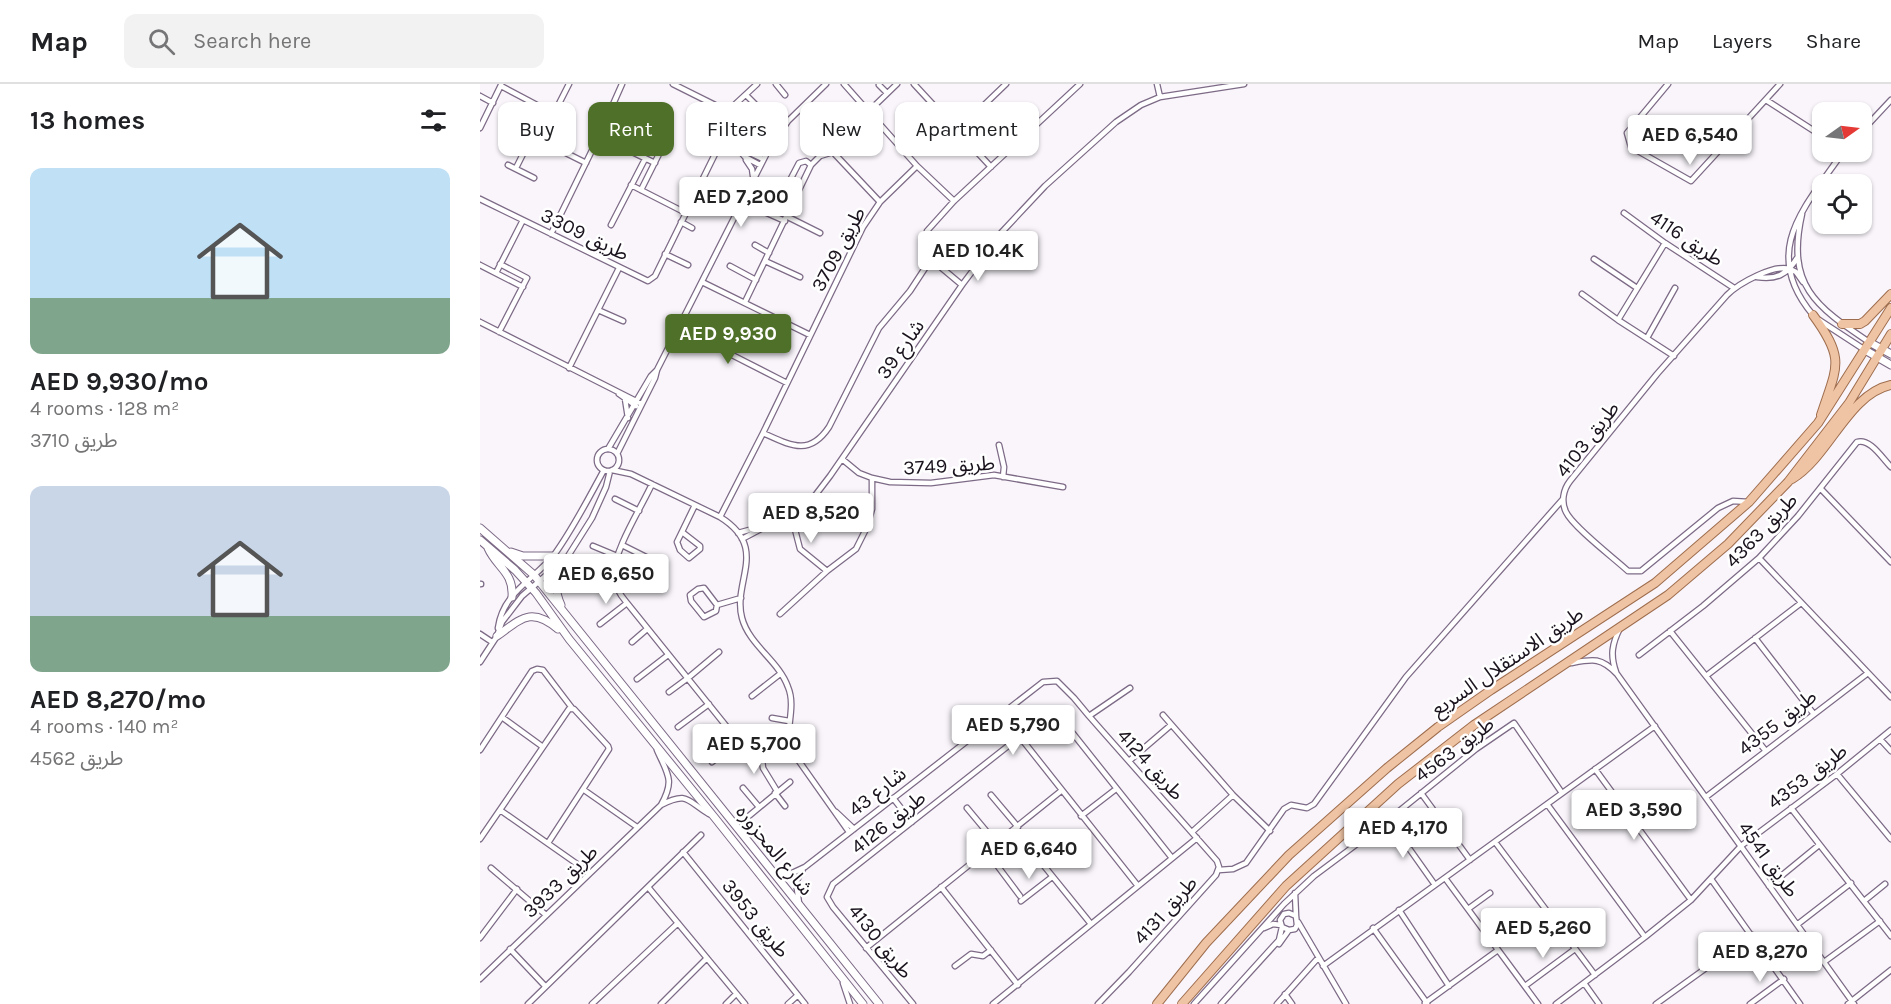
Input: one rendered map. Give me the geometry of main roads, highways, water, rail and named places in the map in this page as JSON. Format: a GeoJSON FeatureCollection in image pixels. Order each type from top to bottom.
{"type":"FeatureCollection","features":[{"type":"Feature","properties":{"kind":"main road"},"geometry":{"type":"LineString","coordinates":[[1842,324],[1860,324],[1865,321],[1891,294]]}},
{"type":"Feature","properties":{"kind":"main road","name":"طريق الاستقلال السريع"},"geometry":{"type":"LineString","coordinates":[[1157,1004],[1206,943],[1289,855],[1387,768],[1438,727],[1491,690],[1655,583],[1749,502],[1818,423],[1891,308]]}},
{"type":"Feature","properties":{"kind":"main road"},"geometry":{"type":"LineString","coordinates":[[1813,315],[1830,340],[1836,365],[1831,388],[1818,423]]}},
{"type":"Feature","properties":{"kind":"main road","name":"طريق الاستقلال السريع"},"geometry":{"type":"LineString","coordinates":[[1182,1004],[1286,886],[1398,784],[1474,725],[1620,628],[1699,571],[1760,513],[1788,482],[1849,402],[1891,334]]}},
{"type":"Feature","properties":{"kind":"main road"},"geometry":{"type":"LineString","coordinates":[[1867,346],[1891,354]]}},
{"type":"Feature","properties":{"kind":"main road"},"geometry":{"type":"LineString","coordinates":[[1880,352],[1891,365]]}},
{"type":"Feature","properties":{"kind":"main road"},"geometry":{"type":"LineString","coordinates":[[1788,482],[1801,474],[1814,460],[1863,401],[1876,390],[1891,385]]}},
{"type":"Feature","properties":{"kind":"main road","name":"شارع المحزوره"},"geometry":{"type":"LineString","coordinates":[[480,528],[536,579],[567,615],[879,1004]]}},
{"type":"Feature","properties":{"kind":"main road","name":"شارع المحزوره"},"geometry":{"type":"LineString","coordinates":[[480,540],[531,588],[569,639],[716,818],[863,1004]]}},
{"type":"Feature","properties":{"kind":"main road"},"geometry":{"type":"LineString","coordinates":[[487,545],[491,554],[509,577],[512,597]]}},
{"type":"Feature","properties":{"kind":"main road"},"geometry":{"type":"LineString","coordinates":[[508,552],[523,556],[553,556]]}},
{"type":"Feature","properties":{"kind":"main road"},"geometry":{"type":"LineString","coordinates":[[563,564],[555,584],[557,596],[567,615]]}},
{"type":"Feature","properties":{"kind":"main road"},"geometry":{"type":"LineString","coordinates":[[494,639],[521,618],[533,616],[543,618],[569,639]]}}]}
